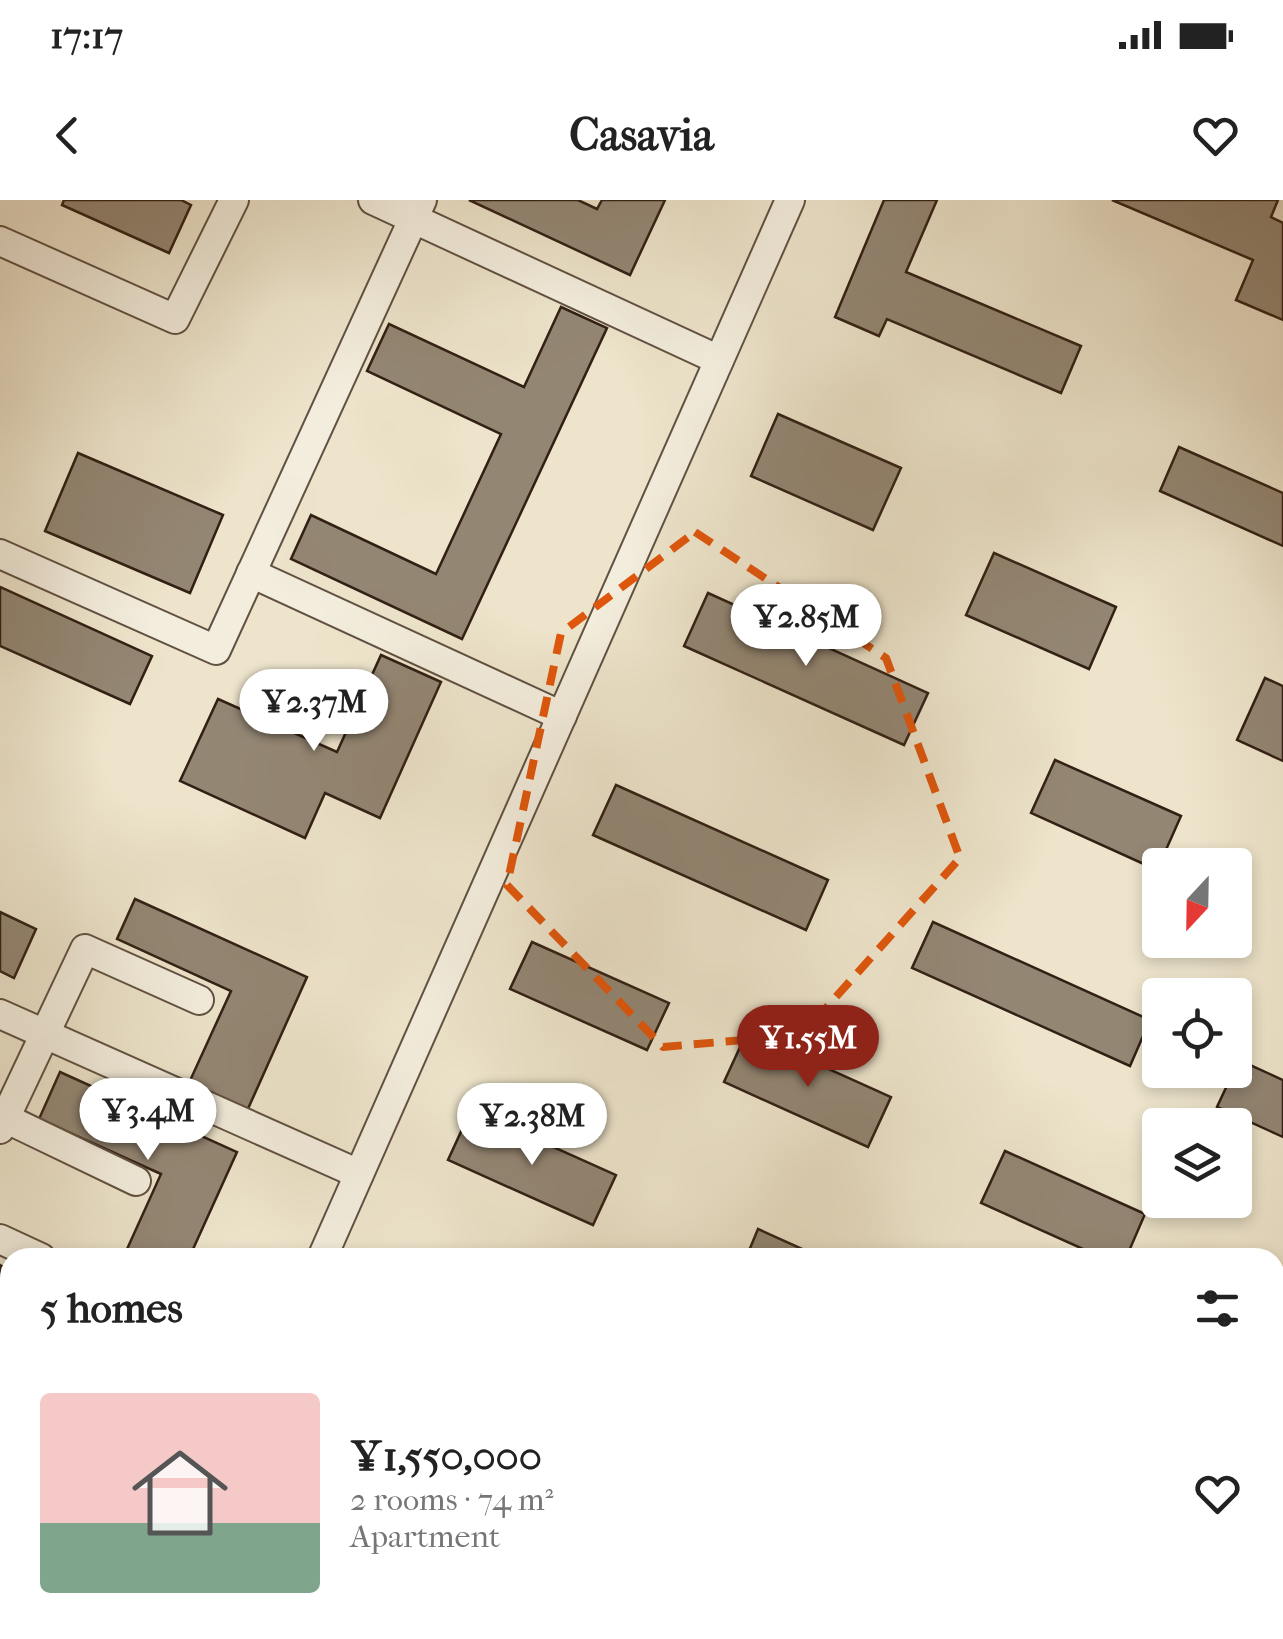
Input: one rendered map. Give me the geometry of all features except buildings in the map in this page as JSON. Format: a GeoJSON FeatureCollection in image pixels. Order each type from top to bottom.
{"type":"FeatureCollection","features":[{"type":"Feature","properties":{"kind":"street"},"geometry":{"type":"LineString","coordinates":[[0,241],[175,319],[234,200]]}},
{"type":"Feature","properties":{"kind":"street"},"geometry":{"type":"LineString","coordinates":[[373,200],[418,209],[719,360]]}},
{"type":"Feature","properties":{"kind":"street"},"geometry":{"type":"LineString","coordinates":[[326,1248],[790,200]]}},
{"type":"Feature","properties":{"kind":"street"},"geometry":{"type":"LineString","coordinates":[[0,554],[216,650],[418,209]]}},
{"type":"Feature","properties":{"kind":"street"},"geometry":{"type":"LineString","coordinates":[[251,573],[562,716]]}},
{"type":"Feature","properties":{"kind":"street"},"geometry":{"type":"LineString","coordinates":[[136,1181],[3,1123],[86,949],[199,1000]]}},
{"type":"Feature","properties":{"kind":"street"},"geometry":{"type":"LineString","coordinates":[[0,1014],[359,1174]]}},
{"type":"Feature","properties":{"kind":"highlighted area"},"geometry":{"type":"Polygon","coordinates":[[[695,532],[886,658],[960,858],[802,1035],[663,1047],[507,885],[561,633],[695,532]]]}}]}
